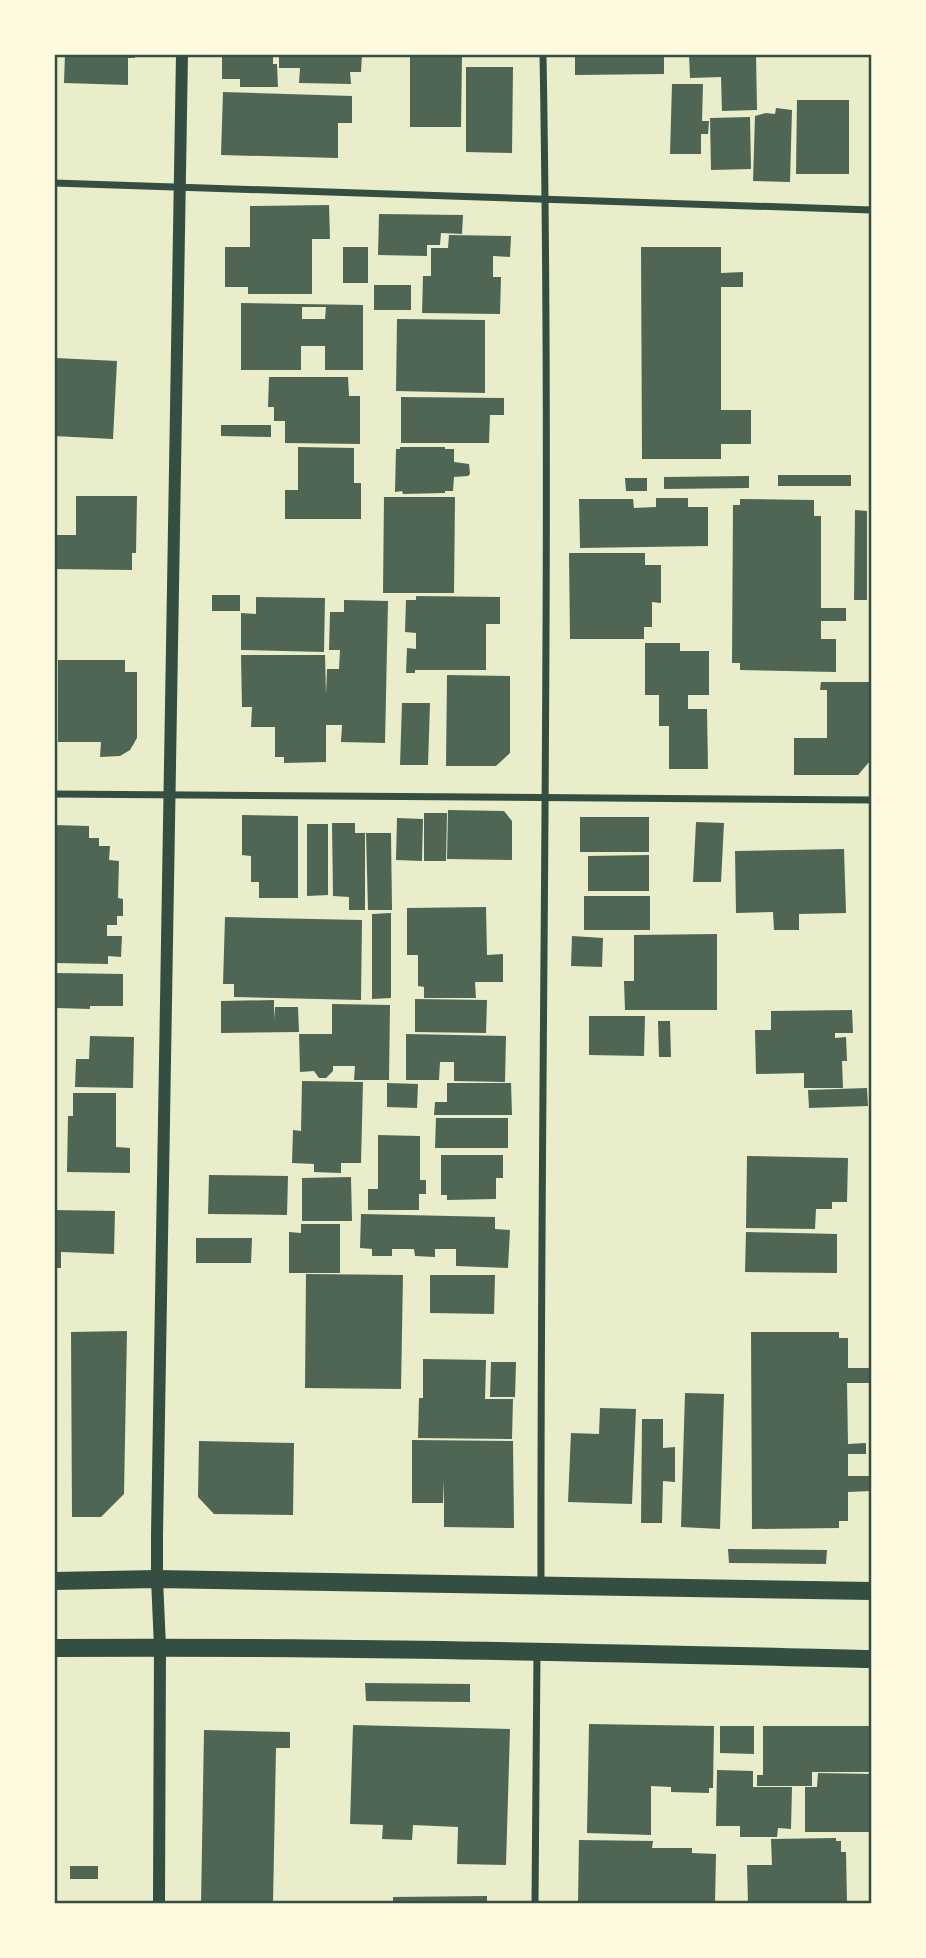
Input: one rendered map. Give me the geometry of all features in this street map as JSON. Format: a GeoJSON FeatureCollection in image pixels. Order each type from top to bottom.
{"type":"FeatureCollection","features":[{"type":"Feature","properties":{"kind":"main road"},"geometry":{"type":"LineString","coordinates":[[54,1581],[157,1579],[872,1591]]}},
{"type":"Feature","properties":{"kind":"main road"},"geometry":{"type":"LineString","coordinates":[[54,1648],[537,1652],[872,1659]]}},
{"type":"Feature","properties":{"kind":"street"},"geometry":{"type":"LineString","coordinates":[[159,1904],[160,1647],[157,1579],[182,54]]}},
{"type":"Feature","properties":{"kind":"street"},"geometry":{"type":"LineString","coordinates":[[541,1587],[546,200],[543,54]]}},
{"type":"Feature","properties":{"kind":"street"},"geometry":{"type":"LineString","coordinates":[[54,183],[872,210]]}},
{"type":"Feature","properties":{"kind":"street"},"geometry":{"type":"LineString","coordinates":[[54,794],[872,800]]}},
{"type":"Feature","properties":{"kind":"street"},"geometry":{"type":"LineString","coordinates":[[535,1904],[537,1652]]}},
{"type":"Feature","properties":{"kind":"building"},"geometry":{"type":"Polygon","coordinates":[[[65,54],[135,54],[135,58],[128,58],[128,85],[64,83],[65,54]]]}},
{"type":"Feature","properties":{"kind":"building"},"geometry":{"type":"Polygon","coordinates":[[[222,54],[273,54],[273,64],[277,64],[278,87],[240,87],[240,79],[222,79],[222,54]]]}},
{"type":"Feature","properties":{"kind":"building"},"geometry":{"type":"Polygon","coordinates":[[[279,54],[362,54],[361,72],[350,72],[351,84],[299,83],[300,68],[279,68],[279,54]]]}},
{"type":"Feature","properties":{"kind":"building"},"geometry":{"type":"Polygon","coordinates":[[[410,54],[462,54],[461,127],[410,127],[410,54]]]}},
{"type":"Feature","properties":{"kind":"building"},"geometry":{"type":"Polygon","coordinates":[[[575,54],[664,54],[664,74],[575,75],[575,54]]]}},
{"type":"Feature","properties":{"kind":"building"},"geometry":{"type":"Polygon","coordinates":[[[689,54],[756,54],[757,110],[722,111],[721,77],[690,78],[689,54]]]}},
{"type":"Feature","properties":{"kind":"building"},"geometry":{"type":"Polygon","coordinates":[[[466,67],[513,67],[512,153],[466,152],[466,67]]]}},
{"type":"Feature","properties":{"kind":"building"},"geometry":{"type":"Polygon","coordinates":[[[672,84],[703,84],[702,121],[709,121],[708,134],[701,134],[701,154],[670,154],[672,84]]]}},
{"type":"Feature","properties":{"kind":"building"},"geometry":{"type":"Polygon","coordinates":[[[223,92],[352,96],[352,123],[338,123],[338,158],[221,155],[223,92]]]}},
{"type":"Feature","properties":{"kind":"building"},"geometry":{"type":"Polygon","coordinates":[[[797,100],[849,100],[849,174],[796,174],[797,100]]]}},
{"type":"Feature","properties":{"kind":"building"},"geometry":{"type":"Polygon","coordinates":[[[776,108],[792,110],[790,182],[753,181],[755,116],[775,114],[776,108]]]}},
{"type":"Feature","properties":{"kind":"building"},"geometry":{"type":"Polygon","coordinates":[[[750,117],[751,169],[711,170],[710,118],[750,117]]]}},
{"type":"Feature","properties":{"kind":"building"},"geometry":{"type":"Polygon","coordinates":[[[329,205],[330,239],[312,239],[312,294],[248,294],[248,287],[225,287],[225,247],[250,247],[250,206],[329,205]]]}},
{"type":"Feature","properties":{"kind":"building"},"geometry":{"type":"Polygon","coordinates":[[[379,214],[463,215],[462,234],[441,233],[440,245],[427,245],[427,256],[378,255],[379,214]]]}},
{"type":"Feature","properties":{"kind":"building"},"geometry":{"type":"Polygon","coordinates":[[[449,235],[511,236],[510,257],[493,256],[493,277],[501,277],[500,314],[422,313],[423,276],[431,276],[431,248],[448,248],[449,235]]]}},
{"type":"Feature","properties":{"kind":"building"},"geometry":{"type":"Polygon","coordinates":[[[343,247],[368,247],[368,283],[343,283],[343,247]]]}},
{"type":"Feature","properties":{"kind":"building"},"geometry":{"type":"Polygon","coordinates":[[[641,247],[721,247],[721,273],[743,272],[743,287],[721,287],[721,410],[751,410],[751,444],[721,444],[721,459],[642,459],[641,247]]]}},
{"type":"Feature","properties":{"kind":"building"},"geometry":{"type":"Polygon","coordinates":[[[374,285],[411,285],[411,310],[374,310],[374,285]]]}},
{"type":"Feature","properties":{"kind":"building"},"geometry":{"type":"Polygon","coordinates":[[[241,303],[363,305],[363,370],[325,370],[325,346],[301,346],[301,370],[241,370],[241,303]],[[302,307],[302,319],[325,319],[326,307],[302,307]]]}},
{"type":"Feature","properties":{"kind":"building"},"geometry":{"type":"Polygon","coordinates":[[[397,319],[485,320],[485,393],[396,391],[397,319]]]}},
{"type":"Feature","properties":{"kind":"building"},"geometry":{"type":"Polygon","coordinates":[[[56,358],[117,361],[113,439],[54,436],[56,358]]]}},
{"type":"Feature","properties":{"kind":"building"},"geometry":{"type":"Polygon","coordinates":[[[269,377],[348,377],[349,396],[360,396],[360,444],[285,443],[285,421],[274,421],[274,407],[268,407],[269,377]]]}},
{"type":"Feature","properties":{"kind":"building"},"geometry":{"type":"Polygon","coordinates":[[[401,397],[504,398],[504,415],[490,415],[489,443],[401,443],[401,397]]]}},
{"type":"Feature","properties":{"kind":"building"},"geometry":{"type":"Polygon","coordinates":[[[221,425],[271,425],[271,437],[221,436],[221,425]]]}},
{"type":"Feature","properties":{"kind":"building"},"geometry":{"type":"Polygon","coordinates":[[[298,447],[354,448],[354,483],[361,483],[361,519],[285,519],[285,490],[298,490],[298,447]]]}},
{"type":"Feature","properties":{"kind":"building"},"geometry":{"type":"Polygon","coordinates":[[[396,449],[454,449],[454,462],[469,464],[470,474],[454,477],[453,491],[445,493],[395,492],[396,449]]]}},
{"type":"Feature","properties":{"kind":"building"},"geometry":{"type":"Polygon","coordinates":[[[778,475],[851,475],[851,486],[778,486],[778,475]]]}},
{"type":"Feature","properties":{"kind":"building"},"geometry":{"type":"Polygon","coordinates":[[[749,476],[749,488],[664,489],[664,477],[749,476]]]}},
{"type":"Feature","properties":{"kind":"building"},"geometry":{"type":"Polygon","coordinates":[[[625,478],[647,478],[647,491],[626,491],[625,478]]]}},
{"type":"Feature","properties":{"kind":"building"},"geometry":{"type":"Polygon","coordinates":[[[76,496],[137,496],[136,553],[132,553],[132,570],[54,569],[54,535],[76,535],[76,496]]]}},
{"type":"Feature","properties":{"kind":"building"},"geometry":{"type":"Polygon","coordinates":[[[384,497],[455,497],[454,593],[383,593],[384,497]]]}},
{"type":"Feature","properties":{"kind":"building"},"geometry":{"type":"Polygon","coordinates":[[[656,498],[688,498],[688,507],[708,507],[708,546],[580,548],[579,499],[633,499],[634,508],[656,507],[656,498]]]}},
{"type":"Feature","properties":{"kind":"building"},"geometry":{"type":"Polygon","coordinates":[[[740,499],[814,500],[814,516],[821,516],[821,608],[846,608],[846,621],[821,621],[821,639],[836,639],[836,672],[740,670],[740,663],[732,663],[733,505],[740,505],[740,499]]]}},
{"type":"Feature","properties":{"kind":"building"},"geometry":{"type":"Polygon","coordinates":[[[855,510],[867,511],[867,600],[854,600],[855,510]]]}},
{"type":"Feature","properties":{"kind":"building"},"geometry":{"type":"Polygon","coordinates":[[[569,553],[645,553],[645,565],[661,565],[661,603],[652,602],[652,627],[644,627],[644,639],[570,639],[569,553]]]}},
{"type":"Feature","properties":{"kind":"building"},"geometry":{"type":"Polygon","coordinates":[[[212,595],[240,595],[240,611],[212,611],[212,595]]]}},
{"type":"Feature","properties":{"kind":"building"},"geometry":{"type":"Polygon","coordinates":[[[416,596],[500,597],[500,624],[486,624],[486,670],[415,670],[415,673],[406,673],[407,648],[416,649],[416,633],[405,632],[406,600],[416,600],[416,596]]]}},
{"type":"Feature","properties":{"kind":"building"},"geometry":{"type":"Polygon","coordinates":[[[256,597],[325,598],[324,652],[241,650],[241,613],[256,614],[256,597]]]}},
{"type":"Feature","properties":{"kind":"building"},"geometry":{"type":"Polygon","coordinates":[[[344,600],[388,601],[385,743],[341,742],[342,725],[326,725],[326,762],[284,763],[284,757],[275,757],[275,727],[251,727],[252,707],[242,707],[241,655],[325,655],[326,695],[327,669],[339,669],[340,650],[329,650],[330,612],[344,612],[344,600]]]}},
{"type":"Feature","properties":{"kind":"building"},"geometry":{"type":"Polygon","coordinates":[[[645,643],[680,643],[680,651],[709,651],[709,695],[688,695],[688,709],[707,709],[708,769],[669,769],[669,726],[659,726],[659,695],[645,695],[645,643]]]}},
{"type":"Feature","properties":{"kind":"building"},"geometry":{"type":"Polygon","coordinates":[[[58,660],[125,660],[125,672],[137,672],[137,738],[130,750],[120,756],[100,757],[101,742],[58,742],[58,660]]]}},
{"type":"Feature","properties":{"kind":"building"},"geometry":{"type":"Polygon","coordinates":[[[447,675],[510,676],[510,753],[496,766],[446,766],[447,675]]]}},
{"type":"Feature","properties":{"kind":"building"},"geometry":{"type":"Polygon","coordinates":[[[821,682],[869,682],[870,761],[858,775],[794,775],[794,738],[827,738],[827,690],[820,690],[821,682]]]}},
{"type":"Feature","properties":{"kind":"building"},"geometry":{"type":"Polygon","coordinates":[[[402,703],[430,703],[428,765],[400,765],[402,703]]]}},
{"type":"Feature","properties":{"kind":"building"},"geometry":{"type":"Polygon","coordinates":[[[448,810],[504,811],[512,821],[512,860],[447,859],[448,810]]]}},
{"type":"Feature","properties":{"kind":"building"},"geometry":{"type":"Polygon","coordinates":[[[424,813],[447,813],[446,861],[424,861],[424,813]]]}},
{"type":"Feature","properties":{"kind":"building"},"geometry":{"type":"Polygon","coordinates":[[[242,815],[298,816],[298,898],[259,898],[259,882],[251,882],[251,856],[242,855],[242,815]]]}},
{"type":"Feature","properties":{"kind":"building"},"geometry":{"type":"Polygon","coordinates":[[[580,817],[649,817],[649,852],[580,852],[580,817]]]}},
{"type":"Feature","properties":{"kind":"building"},"geometry":{"type":"Polygon","coordinates":[[[397,818],[423,819],[422,861],[396,860],[397,818]]]}},
{"type":"Feature","properties":{"kind":"building"},"geometry":{"type":"Polygon","coordinates":[[[696,822],[724,823],[721,882],[693,882],[696,822]]]}},
{"type":"Feature","properties":{"kind":"building"},"geometry":{"type":"Polygon","coordinates":[[[332,823],[355,823],[355,833],[365,833],[365,910],[349,910],[349,897],[333,896],[332,823]]]}},
{"type":"Feature","properties":{"kind":"building"},"geometry":{"type":"Polygon","coordinates":[[[307,824],[328,824],[328,895],[307,896],[307,824]]]}},
{"type":"Feature","properties":{"kind":"building"},"geometry":{"type":"Polygon","coordinates":[[[54,825],[89,826],[89,838],[99,838],[99,846],[110,846],[109,860],[119,861],[118,898],[123,899],[123,916],[117,916],[117,925],[107,925],[107,936],[122,936],[121,957],[108,956],[108,964],[54,963],[54,825]]]}},
{"type":"Feature","properties":{"kind":"building"},"geometry":{"type":"Polygon","coordinates":[[[366,833],[391,833],[392,910],[368,910],[366,833]]]}},
{"type":"Feature","properties":{"kind":"building"},"geometry":{"type":"Polygon","coordinates":[[[844,849],[846,913],[799,914],[799,930],[774,930],[773,912],[736,913],[735,851],[844,849]]]}},
{"type":"Feature","properties":{"kind":"building"},"geometry":{"type":"Polygon","coordinates":[[[649,855],[649,891],[588,891],[588,856],[649,855]]]}},
{"type":"Feature","properties":{"kind":"building"},"geometry":{"type":"Polygon","coordinates":[[[584,896],[650,896],[650,930],[584,930],[584,896]]]}},
{"type":"Feature","properties":{"kind":"building"},"geometry":{"type":"Polygon","coordinates":[[[486,907],[487,955],[503,954],[503,982],[475,982],[476,998],[424,998],[424,987],[418,986],[418,955],[407,955],[407,908],[486,907]]]}},
{"type":"Feature","properties":{"kind":"building"},"geometry":{"type":"Polygon","coordinates":[[[391,913],[391,998],[372,999],[372,914],[391,913]]]}},
{"type":"Feature","properties":{"kind":"building"},"geometry":{"type":"Polygon","coordinates":[[[225,917],[362,920],[361,1000],[234,997],[234,984],[223,984],[225,917]]]}},
{"type":"Feature","properties":{"kind":"building"},"geometry":{"type":"Polygon","coordinates":[[[717,934],[717,1010],[625,1010],[624,981],[634,981],[634,935],[717,934]]]}},
{"type":"Feature","properties":{"kind":"building"},"geometry":{"type":"Polygon","coordinates":[[[572,936],[603,938],[602,967],[571,966],[572,936]]]}},
{"type":"Feature","properties":{"kind":"building"},"geometry":{"type":"Polygon","coordinates":[[[57,973],[123,974],[123,1006],[57,1008],[57,973]]]}},
{"type":"Feature","properties":{"kind":"building"},"geometry":{"type":"Polygon","coordinates":[[[415,999],[487,1000],[486,1033],[415,1032],[415,999]]]}},
{"type":"Feature","properties":{"kind":"building"},"geometry":{"type":"Polygon","coordinates":[[[274,1000],[274,1020],[275,1007],[298,1007],[299,1032],[221,1033],[221,1001],[274,1000]]]}},
{"type":"Feature","properties":{"kind":"building"},"geometry":{"type":"Polygon","coordinates":[[[332,1004],[390,1005],[389,1080],[354,1080],[355,1066],[333,1066],[333,1071],[326,1078],[319,1078],[314,1071],[300,1072],[299,1034],[332,1034],[332,1004]]]}},
{"type":"Feature","properties":{"kind":"building"},"geometry":{"type":"Polygon","coordinates":[[[852,1010],[853,1033],[835,1033],[835,1038],[846,1037],[847,1061],[842,1061],[843,1088],[804,1088],[804,1073],[756,1074],[755,1030],[771,1030],[771,1011],[852,1010]]]}},
{"type":"Feature","properties":{"kind":"building"},"geometry":{"type":"Polygon","coordinates":[[[589,1016],[645,1016],[644,1056],[589,1055],[589,1016]]]}},
{"type":"Feature","properties":{"kind":"building"},"geometry":{"type":"Polygon","coordinates":[[[658,1021],[670,1021],[671,1057],[659,1057],[658,1021]]]}},
{"type":"Feature","properties":{"kind":"building"},"geometry":{"type":"Polygon","coordinates":[[[406,1034],[506,1036],[505,1082],[454,1081],[454,1062],[440,1062],[439,1080],[406,1080],[406,1034]]]}},
{"type":"Feature","properties":{"kind":"building"},"geometry":{"type":"Polygon","coordinates":[[[90,1036],[134,1037],[133,1088],[75,1087],[76,1059],[89,1059],[90,1036]]]}},
{"type":"Feature","properties":{"kind":"building"},"geometry":{"type":"Polygon","coordinates":[[[302,1081],[363,1082],[361,1163],[341,1163],[341,1173],[314,1172],[314,1164],[292,1163],[293,1130],[301,1131],[302,1081]]]}},
{"type":"Feature","properties":{"kind":"building"},"geometry":{"type":"Polygon","coordinates":[[[387,1083],[418,1084],[417,1108],[387,1107],[387,1083]]]}},
{"type":"Feature","properties":{"kind":"building"},"geometry":{"type":"Polygon","coordinates":[[[447,1083],[511,1083],[512,1115],[434,1115],[435,1102],[447,1102],[447,1083]]]}},
{"type":"Feature","properties":{"kind":"building"},"geometry":{"type":"Polygon","coordinates":[[[867,1088],[868,1106],[809,1108],[808,1090],[867,1088]]]}},
{"type":"Feature","properties":{"kind":"building"},"geometry":{"type":"Polygon","coordinates":[[[73,1093],[116,1093],[116,1147],[130,1148],[130,1173],[67,1172],[68,1116],[73,1116],[73,1093]]]}},
{"type":"Feature","properties":{"kind":"building"},"geometry":{"type":"Polygon","coordinates":[[[436,1118],[508,1118],[508,1148],[435,1148],[436,1118]]]}},
{"type":"Feature","properties":{"kind":"building"},"geometry":{"type":"Polygon","coordinates":[[[378,1135],[420,1136],[420,1180],[426,1180],[426,1194],[419,1194],[419,1210],[368,1210],[368,1189],[378,1189],[378,1135]]]}},
{"type":"Feature","properties":{"kind":"building"},"geometry":{"type":"Polygon","coordinates":[[[441,1155],[503,1155],[503,1178],[496,1178],[496,1199],[447,1200],[447,1195],[441,1195],[441,1155]]]}},
{"type":"Feature","properties":{"kind":"building"},"geometry":{"type":"Polygon","coordinates":[[[747,1156],[848,1158],[847,1202],[832,1202],[832,1209],[816,1209],[815,1229],[746,1228],[747,1156]]]}},
{"type":"Feature","properties":{"kind":"building"},"geometry":{"type":"Polygon","coordinates":[[[209,1175],[288,1176],[287,1215],[208,1214],[209,1175]]]}},
{"type":"Feature","properties":{"kind":"building"},"geometry":{"type":"Polygon","coordinates":[[[351,1177],[352,1221],[302,1221],[302,1178],[351,1177]]]}},
{"type":"Feature","properties":{"kind":"building"},"geometry":{"type":"Polygon","coordinates":[[[54,1210],[115,1211],[114,1254],[61,1252],[61,1268],[54,1268],[54,1210]]]}},
{"type":"Feature","properties":{"kind":"building"},"geometry":{"type":"Polygon","coordinates":[[[361,1214],[495,1217],[495,1229],[510,1230],[508,1268],[456,1266],[456,1249],[435,1249],[435,1257],[415,1256],[414,1249],[392,1249],[392,1256],[372,1256],[372,1249],[360,1248],[361,1214]]]}},
{"type":"Feature","properties":{"kind":"building"},"geometry":{"type":"Polygon","coordinates":[[[301,1224],[340,1224],[340,1273],[289,1273],[289,1232],[301,1233],[301,1224]]]}},
{"type":"Feature","properties":{"kind":"building"},"geometry":{"type":"Polygon","coordinates":[[[746,1232],[837,1234],[837,1273],[745,1272],[746,1232]]]}},
{"type":"Feature","properties":{"kind":"building"},"geometry":{"type":"Polygon","coordinates":[[[196,1238],[252,1238],[251,1263],[196,1263],[196,1238]]]}},
{"type":"Feature","properties":{"kind":"building"},"geometry":{"type":"Polygon","coordinates":[[[306,1274],[403,1275],[401,1389],[305,1388],[306,1274]]]}},
{"type":"Feature","properties":{"kind":"building"},"geometry":{"type":"Polygon","coordinates":[[[430,1275],[495,1275],[494,1314],[430,1313],[430,1275]]]}},
{"type":"Feature","properties":{"kind":"building"},"geometry":{"type":"Polygon","coordinates":[[[127,1331],[124,1494],[101,1517],[72,1517],[71,1332],[127,1331]]]}},
{"type":"Feature","properties":{"kind":"building"},"geometry":{"type":"Polygon","coordinates":[[[751,1332],[839,1332],[839,1338],[848,1338],[848,1368],[871,1368],[871,1383],[847,1383],[848,1444],[866,1443],[866,1454],[848,1454],[848,1476],[870,1476],[871,1491],[848,1492],[848,1521],[839,1521],[839,1528],[752,1529],[751,1332]]]}},
{"type":"Feature","properties":{"kind":"building"},"geometry":{"type":"Polygon","coordinates":[[[423,1359],[486,1360],[485,1399],[513,1399],[512,1439],[418,1438],[419,1398],[423,1398],[423,1359]]]}},
{"type":"Feature","properties":{"kind":"building"},"geometry":{"type":"Polygon","coordinates":[[[491,1362],[516,1362],[515,1397],[490,1397],[491,1362]]]}},
{"type":"Feature","properties":{"kind":"building"},"geometry":{"type":"Polygon","coordinates":[[[685,1393],[724,1394],[720,1529],[681,1527],[685,1393]]]}},
{"type":"Feature","properties":{"kind":"building"},"geometry":{"type":"Polygon","coordinates":[[[600,1408],[636,1409],[632,1504],[568,1502],[571,1433],[599,1434],[600,1408]]]}},
{"type":"Feature","properties":{"kind":"building"},"geometry":{"type":"Polygon","coordinates":[[[642,1419],[663,1419],[663,1448],[675,1447],[675,1482],[663,1481],[662,1523],[641,1523],[642,1419]]]}},
{"type":"Feature","properties":{"kind":"building"},"geometry":{"type":"Polygon","coordinates":[[[412,1440],[513,1441],[514,1528],[444,1527],[444,1480],[443,1503],[412,1503],[412,1440]]]}},
{"type":"Feature","properties":{"kind":"building"},"geometry":{"type":"Polygon","coordinates":[[[199,1441],[294,1443],[293,1515],[214,1514],[198,1497],[199,1441]]]}},
{"type":"Feature","properties":{"kind":"building"},"geometry":{"type":"Polygon","coordinates":[[[728,1549],[827,1550],[826,1564],[729,1563],[728,1549]]]}},
{"type":"Feature","properties":{"kind":"building"},"geometry":{"type":"Polygon","coordinates":[[[365,1683],[470,1684],[470,1702],[366,1701],[365,1683]]]}},
{"type":"Feature","properties":{"kind":"building"},"geometry":{"type":"Polygon","coordinates":[[[589,1724],[714,1726],[713,1788],[709,1788],[709,1793],[671,1792],[671,1787],[651,1786],[651,1835],[587,1833],[589,1724]]]}},
{"type":"Feature","properties":{"kind":"building"},"geometry":{"type":"Polygon","coordinates":[[[353,1725],[510,1729],[506,1865],[457,1864],[458,1827],[413,1825],[412,1840],[382,1839],[383,1825],[350,1824],[353,1725]]]}},
{"type":"Feature","properties":{"kind":"building"},"geometry":{"type":"Polygon","coordinates":[[[720,1726],[754,1726],[754,1754],[720,1753],[720,1726]]]}},
{"type":"Feature","properties":{"kind":"building"},"geometry":{"type":"Polygon","coordinates":[[[763,1726],[872,1726],[872,1772],[812,1772],[812,1786],[757,1786],[757,1775],[763,1775],[763,1726]]]}},
{"type":"Feature","properties":{"kind":"building"},"geometry":{"type":"Polygon","coordinates":[[[204,1730],[290,1732],[290,1748],[276,1748],[273,1904],[201,1904],[204,1730]]]}},
{"type":"Feature","properties":{"kind":"building"},"geometry":{"type":"Polygon","coordinates":[[[717,1770],[753,1771],[753,1787],[792,1787],[791,1829],[778,1828],[777,1837],[740,1837],[740,1826],[716,1826],[717,1770]]]}},
{"type":"Feature","properties":{"kind":"building"},"geometry":{"type":"Polygon","coordinates":[[[818,1773],[872,1774],[872,1832],[805,1832],[805,1787],[817,1787],[818,1773]]]}},
{"type":"Feature","properties":{"kind":"building"},"geometry":{"type":"Polygon","coordinates":[[[836,1838],[836,1841],[841,1841],[841,1852],[846,1852],[847,1904],[748,1904],[747,1865],[772,1865],[771,1839],[836,1838]]]}},
{"type":"Feature","properties":{"kind":"building"},"geometry":{"type":"Polygon","coordinates":[[[579,1840],[653,1841],[652,1848],[692,1848],[692,1853],[716,1854],[715,1904],[578,1904],[579,1840]]]}},
{"type":"Feature","properties":{"kind":"building"},"geometry":{"type":"Polygon","coordinates":[[[70,1866],[98,1866],[98,1879],[70,1879],[70,1866]]]}},
{"type":"Feature","properties":{"kind":"building"},"geometry":{"type":"Polygon","coordinates":[[[487,1896],[487,1904],[393,1904],[393,1897],[487,1896]]]}}]}
